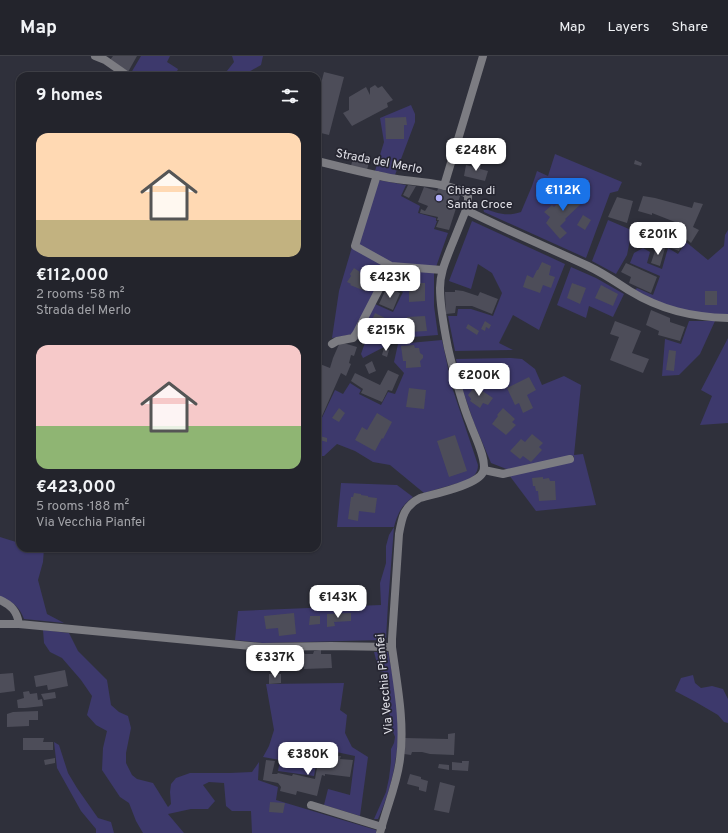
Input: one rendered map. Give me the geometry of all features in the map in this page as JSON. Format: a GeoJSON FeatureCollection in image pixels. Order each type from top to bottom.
{"type":"FeatureCollection","features":[{"type":"Feature","properties":{"kind":"street"},"geometry":{"type":"LineString","coordinates":[[95,56],[122,72]]}},
{"type":"Feature","properties":{"kind":"street"},"geometry":{"type":"LineString","coordinates":[[444,186],[483,56]]}},
{"type":"Feature","properties":{"kind":"street","name":"Strada del Merlo"},"geometry":{"type":"LineString","coordinates":[[321,162],[377,175],[460,190],[468,195],[466,210]]}},
{"type":"Feature","properties":{"kind":"street"},"geometry":{"type":"LineString","coordinates":[[377,175],[355,246],[391,266],[442,270]]}},
{"type":"Feature","properties":{"kind":"street"},"geometry":{"type":"LineString","coordinates":[[570,459],[503,474],[484,470],[483,457],[459,392],[453,370],[441,305],[440,286],[442,270],[466,210],[596,270],[642,298],[665,308],[676,312],[697,316],[728,318]]}},
{"type":"Feature","properties":{"kind":"street"},"geometry":{"type":"LineString","coordinates":[[332,344],[337,341],[353,338],[391,266]]}},
{"type":"Feature","properties":{"kind":"street","name":"Via Vecchia Pianfei"},"geometry":{"type":"LineString","coordinates":[[381,830],[400,760],[401,745],[402,728],[400,700],[392,647],[392,630],[401,524],[405,512],[411,503],[420,498],[472,483],[479,478],[484,470]]}},
{"type":"Feature","properties":{"kind":"street"},"geometry":{"type":"LineString","coordinates":[[0,600],[16,612],[20,624]]}},
{"type":"Feature","properties":{"kind":"street"},"geometry":{"type":"LineString","coordinates":[[0,624],[20,624],[262,647],[392,647]]}},
{"type":"Feature","properties":{"kind":"street"},"geometry":{"type":"LineString","coordinates":[[311,806],[381,830]]}},
{"type":"Feature","properties":{"kind":"shaded area"},"geometry":{"type":"Polygon","coordinates":[[[141,56],[170,56],[167,62],[178,69],[177,72],[132,72],[141,56]]]}},
{"type":"Feature","properties":{"kind":"shaded area"},"geometry":{"type":"Polygon","coordinates":[[[232,56],[263,56],[261,65],[249,72],[226,72],[234,62],[232,56]]]}},
{"type":"Feature","properties":{"kind":"shaded area"},"geometry":{"type":"Polygon","coordinates":[[[411,105],[415,114],[415,122],[395,175],[375,171],[384,142],[380,118],[411,105]]]}},
{"type":"Feature","properties":{"kind":"shaded area"},"geometry":{"type":"Polygon","coordinates":[[[555,154],[622,182],[618,191],[610,193],[586,258],[484,212],[483,208],[497,213],[506,214],[521,212],[537,171],[548,176],[555,154]]]}},
{"type":"Feature","properties":{"kind":"shaded area"},"geometry":{"type":"Polygon","coordinates":[[[378,180],[406,185],[401,196],[420,206],[418,213],[436,218],[437,221],[434,229],[448,233],[436,267],[392,263],[358,245],[378,180]]]}},
{"type":"Feature","properties":{"kind":"shaded area"},"geometry":{"type":"Polygon","coordinates":[[[608,220],[629,229],[631,235],[627,255],[616,274],[592,261],[608,220]]]}},
{"type":"Feature","properties":{"kind":"shaded area"},"geometry":{"type":"Polygon","coordinates":[[[472,221],[565,264],[539,330],[513,315],[499,343],[513,350],[455,351],[448,316],[457,316],[458,309],[471,309],[493,316],[502,293],[492,273],[478,264],[471,289],[449,281],[472,221]]]}},
{"type":"Feature","properties":{"kind":"shaded area"},"geometry":{"type":"Polygon","coordinates":[[[728,230],[728,315],[707,314],[676,308],[654,300],[635,290],[637,288],[653,295],[660,276],[630,263],[634,253],[643,248],[650,252],[647,263],[662,269],[668,248],[678,254],[686,242],[708,260],[724,246],[725,235],[728,230]]]}},
{"type":"Feature","properties":{"kind":"shaded area"},"geometry":{"type":"Polygon","coordinates":[[[352,247],[388,267],[353,333],[332,338],[339,291],[352,247]]]}},
{"type":"Feature","properties":{"kind":"shaded area"},"geometry":{"type":"Polygon","coordinates":[[[571,267],[596,278],[624,294],[613,317],[589,306],[586,318],[557,305],[571,267]]]}},
{"type":"Feature","properties":{"kind":"shaded area"},"geometry":{"type":"Polygon","coordinates":[[[398,270],[434,272],[434,306],[438,335],[387,339],[384,347],[363,358],[361,354],[368,334],[361,330],[375,304],[393,312],[403,292],[390,286],[398,270]]]}},
{"type":"Feature","properties":{"kind":"shaded area"},"geometry":{"type":"Polygon","coordinates":[[[689,321],[715,321],[700,354],[679,375],[662,376],[665,339],[681,344],[689,321]]]}},
{"type":"Feature","properties":{"kind":"shaded area"},"geometry":{"type":"Polygon","coordinates":[[[728,338],[728,423],[700,425],[712,396],[701,390],[728,338]]]}},
{"type":"Feature","properties":{"kind":"shaded area"},"geometry":{"type":"Polygon","coordinates":[[[442,340],[452,387],[478,465],[477,471],[474,475],[465,481],[424,493],[390,465],[373,462],[355,451],[337,444],[324,456],[321,456],[321,420],[335,390],[343,394],[350,383],[361,390],[359,394],[381,405],[388,392],[395,394],[404,373],[394,362],[398,344],[442,340]]]}},
{"type":"Feature","properties":{"kind":"shaded area"},"geometry":{"type":"Polygon","coordinates":[[[456,359],[522,359],[535,369],[542,385],[564,376],[581,385],[574,455],[583,454],[596,505],[536,511],[509,475],[573,461],[574,456],[509,470],[491,463],[474,423],[460,382],[456,359]]]}},
{"type":"Feature","properties":{"kind":"shaded area"},"geometry":{"type":"Polygon","coordinates":[[[341,483],[397,485],[413,497],[400,510],[394,527],[337,527],[341,483]]]}},
{"type":"Feature","properties":{"kind":"shaded area"},"geometry":{"type":"Polygon","coordinates":[[[394,527],[386,639],[263,643],[235,640],[238,611],[381,605],[380,583],[386,563],[386,546],[389,535],[394,527]]]}},
{"type":"Feature","properties":{"kind":"shaded area"},"geometry":{"type":"Polygon","coordinates":[[[0,537],[16,542],[16,552],[44,552],[43,562],[38,580],[47,614],[64,623],[24,619],[15,605],[0,597],[0,537]]]}},
{"type":"Feature","properties":{"kind":"shaded area"},"geometry":{"type":"Polygon","coordinates":[[[43,630],[69,633],[78,651],[107,680],[111,705],[119,712],[128,716],[131,728],[126,753],[126,763],[132,775],[137,779],[153,783],[168,807],[171,804],[171,784],[176,778],[190,773],[252,772],[259,762],[258,780],[278,787],[276,800],[376,830],[376,833],[252,833],[251,811],[232,811],[226,806],[224,783],[209,782],[203,785],[215,801],[208,809],[191,809],[168,814],[184,833],[143,833],[136,821],[129,803],[120,797],[102,770],[103,748],[107,731],[96,725],[87,715],[92,696],[81,680],[62,658],[50,652],[44,643],[43,630]]]}},
{"type":"Feature","properties":{"kind":"shaded area"},"geometry":{"type":"Polygon","coordinates":[[[374,652],[388,652],[398,712],[397,753],[388,794],[378,819],[374,819],[386,792],[391,762],[391,749],[395,737],[392,729],[393,720],[388,712],[389,698],[385,692],[389,681],[384,672],[379,671],[374,652]]]}},
{"type":"Feature","properties":{"kind":"shaded area"},"geometry":{"type":"Polygon","coordinates":[[[693,675],[695,683],[701,688],[712,686],[723,689],[728,699],[728,723],[724,722],[718,715],[675,691],[681,678],[693,675]]]}},
{"type":"Feature","properties":{"kind":"shaded area"},"geometry":{"type":"Polygon","coordinates":[[[344,683],[340,710],[347,715],[345,733],[352,747],[368,757],[360,816],[324,805],[328,789],[350,795],[355,756],[327,750],[323,760],[317,759],[314,776],[278,771],[280,760],[263,757],[269,746],[274,730],[266,684],[344,683]]]}},
{"type":"Feature","properties":{"kind":"shaded area"},"geometry":{"type":"Polygon","coordinates":[[[54,742],[59,745],[68,773],[77,788],[98,818],[111,822],[114,833],[96,833],[96,829],[81,811],[57,768],[54,742]]]}},
{"type":"Feature","properties":{"kind":"building"},"geometry":{"type":"Polygon","coordinates":[[[113,56],[137,56],[128,72],[110,60],[113,56]]]}},
{"type":"Feature","properties":{"kind":"building"},"geometry":{"type":"Polygon","coordinates":[[[324,72],[344,77],[329,135],[321,133],[321,84],[324,72]]]}},
{"type":"Feature","properties":{"kind":"building"},"geometry":{"type":"Polygon","coordinates":[[[375,85],[378,88],[382,86],[393,100],[387,103],[388,107],[352,126],[343,113],[349,110],[349,97],[366,87],[370,95],[370,88],[375,85]]]}},
{"type":"Feature","properties":{"kind":"building"},"geometry":{"type":"Polygon","coordinates":[[[406,117],[407,125],[404,125],[404,139],[386,139],[385,118],[406,117]]]}},
{"type":"Feature","properties":{"kind":"building"},"geometry":{"type":"Polygon","coordinates":[[[354,154],[370,158],[367,170],[351,166],[354,154]]]}},
{"type":"Feature","properties":{"kind":"building"},"geometry":{"type":"Polygon","coordinates":[[[635,160],[642,163],[641,166],[634,164],[635,160]]]}},
{"type":"Feature","properties":{"kind":"building"},"geometry":{"type":"Polygon","coordinates":[[[476,161],[479,162],[478,164],[481,164],[480,169],[488,171],[485,181],[464,176],[466,165],[474,167],[476,161]]]}},
{"type":"Feature","properties":{"kind":"building"},"geometry":{"type":"Polygon","coordinates":[[[408,185],[416,186],[409,198],[403,195],[408,185]]]}},
{"type":"Feature","properties":{"kind":"building","name":"Chiesa di Santa Croce"},"geometry":{"type":"Polygon","coordinates":[[[424,187],[437,191],[439,187],[461,193],[449,230],[436,227],[439,220],[437,220],[438,217],[420,213],[421,209],[425,211],[428,206],[418,202],[424,187]]]}},
{"type":"Feature","properties":{"kind":"building"},"geometry":{"type":"Polygon","coordinates":[[[573,188],[586,199],[565,219],[566,220],[560,226],[567,233],[560,239],[546,223],[550,217],[544,212],[552,205],[554,207],[573,188]]]}},
{"type":"Feature","properties":{"kind":"building"},"geometry":{"type":"Polygon","coordinates":[[[643,196],[692,208],[694,202],[703,204],[693,227],[699,230],[691,243],[685,238],[679,251],[666,246],[675,222],[652,213],[652,215],[638,211],[643,196]]]}},
{"type":"Feature","properties":{"kind":"building"},"geometry":{"type":"Polygon","coordinates":[[[617,197],[633,201],[627,223],[608,217],[617,197]]]}},
{"type":"Feature","properties":{"kind":"building"},"geometry":{"type":"Polygon","coordinates":[[[583,215],[591,220],[585,230],[577,225],[583,215]]]}},
{"type":"Feature","properties":{"kind":"building"},"geometry":{"type":"Polygon","coordinates":[[[637,230],[654,232],[652,243],[635,240],[637,230]]]}},
{"type":"Feature","properties":{"kind":"building"},"geometry":{"type":"Polygon","coordinates":[[[657,245],[665,248],[660,266],[651,263],[657,245]]]}},
{"type":"Feature","properties":{"kind":"building"},"geometry":{"type":"Polygon","coordinates":[[[542,262],[551,266],[549,275],[555,277],[551,288],[543,285],[540,293],[523,287],[527,275],[533,278],[542,262]]]}},
{"type":"Feature","properties":{"kind":"building"},"geometry":{"type":"Polygon","coordinates":[[[626,263],[657,277],[651,293],[629,283],[631,277],[621,272],[626,263]]]}},
{"type":"Feature","properties":{"kind":"building"},"geometry":{"type":"Polygon","coordinates":[[[354,268],[360,272],[359,273],[373,279],[365,291],[350,285],[351,284],[347,282],[354,268]]]}},
{"type":"Feature","properties":{"kind":"building"},"geometry":{"type":"Polygon","coordinates":[[[409,283],[425,283],[425,301],[409,302],[409,283]]]}},
{"type":"Feature","properties":{"kind":"building"},"geometry":{"type":"Polygon","coordinates":[[[572,283],[586,288],[580,304],[567,298],[572,283]]]}},
{"type":"Feature","properties":{"kind":"building"},"geometry":{"type":"Polygon","coordinates":[[[601,285],[618,294],[613,306],[595,298],[601,285]]]}},
{"type":"Feature","properties":{"kind":"building"},"geometry":{"type":"Polygon","coordinates":[[[387,287],[400,293],[393,310],[379,304],[387,287]]]}},
{"type":"Feature","properties":{"kind":"building"},"geometry":{"type":"Polygon","coordinates":[[[455,290],[478,296],[480,292],[498,299],[492,314],[472,306],[456,306],[455,313],[446,314],[445,292],[455,292],[455,290]]]}},
{"type":"Feature","properties":{"kind":"building"},"geometry":{"type":"Polygon","coordinates":[[[705,291],[717,291],[717,305],[705,305],[705,291]]]}},
{"type":"Feature","properties":{"kind":"building"},"geometry":{"type":"Polygon","coordinates":[[[651,310],[670,318],[670,322],[685,327],[680,341],[658,335],[659,331],[646,325],[651,310]]]}},
{"type":"Feature","properties":{"kind":"building"},"geometry":{"type":"Polygon","coordinates":[[[375,313],[391,321],[385,335],[369,327],[375,313]]]}},
{"type":"Feature","properties":{"kind":"building"},"geometry":{"type":"Polygon","coordinates":[[[425,316],[427,331],[408,332],[407,317],[425,316]]]}},
{"type":"Feature","properties":{"kind":"building"},"geometry":{"type":"Polygon","coordinates":[[[485,321],[491,325],[489,329],[486,327],[485,331],[481,329],[485,321]]]}},
{"type":"Feature","properties":{"kind":"building"},"geometry":{"type":"Polygon","coordinates":[[[615,321],[641,331],[632,353],[649,359],[643,373],[610,360],[619,337],[610,334],[615,321]]]}},
{"type":"Feature","properties":{"kind":"building"},"geometry":{"type":"Polygon","coordinates":[[[468,324],[479,331],[477,335],[466,328],[468,324]]]}},
{"type":"Feature","properties":{"kind":"building"},"geometry":{"type":"Polygon","coordinates":[[[340,342],[357,347],[354,356],[351,355],[349,363],[351,364],[346,376],[341,373],[321,418],[321,364],[330,368],[340,342]]]}},
{"type":"Feature","properties":{"kind":"building"},"geometry":{"type":"Polygon","coordinates":[[[414,345],[415,348],[419,348],[420,353],[423,355],[423,358],[420,361],[421,367],[406,368],[406,361],[403,361],[401,346],[414,345]]]}},
{"type":"Feature","properties":{"kind":"building"},"geometry":{"type":"Polygon","coordinates":[[[384,348],[389,350],[387,357],[382,355],[384,348]]]}},
{"type":"Feature","properties":{"kind":"building"},"geometry":{"type":"Polygon","coordinates":[[[669,350],[676,351],[674,371],[666,370],[669,350]]]}},
{"type":"Feature","properties":{"kind":"building"},"geometry":{"type":"Polygon","coordinates":[[[372,361],[376,371],[369,374],[365,365],[372,361]]]}},
{"type":"Feature","properties":{"kind":"building"},"geometry":{"type":"Polygon","coordinates":[[[388,370],[399,375],[392,391],[388,390],[382,402],[361,393],[363,389],[351,381],[355,373],[380,385],[388,370]]]}},
{"type":"Feature","properties":{"kind":"building"},"geometry":{"type":"Polygon","coordinates":[[[529,377],[536,390],[527,395],[533,408],[523,413],[519,403],[515,405],[507,388],[529,377]]]}},
{"type":"Feature","properties":{"kind":"building"},"geometry":{"type":"Polygon","coordinates":[[[475,386],[493,398],[488,405],[483,403],[480,408],[470,401],[471,399],[468,395],[475,386]]]}},
{"type":"Feature","properties":{"kind":"building"},"geometry":{"type":"Polygon","coordinates":[[[409,388],[426,390],[424,409],[406,407],[409,388]]]}},
{"type":"Feature","properties":{"kind":"building"},"geometry":{"type":"Polygon","coordinates":[[[339,408],[345,413],[339,422],[332,418],[339,408]]]}},
{"type":"Feature","properties":{"kind":"building"},"geometry":{"type":"Polygon","coordinates":[[[503,408],[515,419],[512,422],[516,425],[506,435],[492,424],[503,408]]]}},
{"type":"Feature","properties":{"kind":"building"},"geometry":{"type":"Polygon","coordinates":[[[377,413],[392,422],[375,451],[355,440],[362,427],[367,430],[377,413]]]}},
{"type":"Feature","properties":{"kind":"building"},"geometry":{"type":"Polygon","coordinates":[[[532,434],[543,443],[539,447],[542,450],[531,462],[523,456],[520,459],[510,451],[521,439],[525,442],[532,434]]]}},
{"type":"Feature","properties":{"kind":"building"},"geometry":{"type":"Polygon","coordinates":[[[455,435],[467,471],[449,477],[437,441],[455,435]]]}},
{"type":"Feature","properties":{"kind":"building"},"geometry":{"type":"Polygon","coordinates":[[[321,436],[327,438],[327,442],[321,440],[321,436]]]}},
{"type":"Feature","properties":{"kind":"building"},"geometry":{"type":"Polygon","coordinates":[[[543,477],[543,479],[549,478],[550,481],[555,481],[556,500],[539,501],[538,491],[536,491],[535,486],[533,486],[532,478],[543,477]]]}},
{"type":"Feature","properties":{"kind":"building"},"geometry":{"type":"Polygon","coordinates":[[[354,493],[377,498],[375,513],[359,511],[358,521],[348,519],[351,497],[353,497],[354,493]]]}},
{"type":"Feature","properties":{"kind":"building"},"geometry":{"type":"Polygon","coordinates":[[[294,613],[296,634],[279,636],[278,628],[266,629],[264,616],[294,613]]]}},
{"type":"Feature","properties":{"kind":"building"},"geometry":{"type":"Polygon","coordinates":[[[351,613],[351,621],[334,622],[335,626],[327,627],[327,614],[351,613]]]}},
{"type":"Feature","properties":{"kind":"building"},"geometry":{"type":"Polygon","coordinates":[[[310,616],[320,616],[320,624],[309,625],[310,616]]]}},
{"type":"Feature","properties":{"kind":"building"},"geometry":{"type":"Polygon","coordinates":[[[321,650],[321,654],[331,654],[332,668],[304,669],[304,667],[290,667],[290,663],[271,663],[271,654],[313,654],[314,651],[321,650]]]}},
{"type":"Feature","properties":{"kind":"building"},"geometry":{"type":"Polygon","coordinates":[[[65,670],[68,686],[48,690],[47,685],[36,687],[34,676],[65,670]]]}},
{"type":"Feature","properties":{"kind":"building"},"geometry":{"type":"Polygon","coordinates":[[[13,673],[15,691],[0,693],[0,674],[13,673]]]}},
{"type":"Feature","properties":{"kind":"building"},"geometry":{"type":"Polygon","coordinates":[[[269,674],[281,674],[281,683],[269,684],[269,674]]]}},
{"type":"Feature","properties":{"kind":"building"},"geometry":{"type":"Polygon","coordinates":[[[29,691],[30,694],[37,693],[38,700],[42,699],[43,706],[18,708],[17,700],[24,698],[23,692],[29,691]]]}},
{"type":"Feature","properties":{"kind":"building"},"geometry":{"type":"Polygon","coordinates":[[[55,692],[56,698],[44,700],[41,694],[55,692]]]}},
{"type":"Feature","properties":{"kind":"building"},"geometry":{"type":"Polygon","coordinates":[[[38,711],[38,720],[29,720],[29,726],[7,727],[7,714],[13,712],[38,711]]]}},
{"type":"Feature","properties":{"kind":"building"},"geometry":{"type":"Polygon","coordinates":[[[455,733],[454,755],[430,754],[422,752],[412,752],[411,755],[404,754],[405,738],[448,739],[448,734],[455,733]]]}},
{"type":"Feature","properties":{"kind":"building"},"geometry":{"type":"Polygon","coordinates":[[[23,738],[44,738],[43,742],[53,742],[53,750],[23,750],[23,738]]]}},
{"type":"Feature","properties":{"kind":"building"},"geometry":{"type":"Polygon","coordinates":[[[327,756],[336,758],[336,756],[341,756],[340,759],[353,760],[350,777],[325,774],[325,776],[322,775],[317,796],[297,791],[296,795],[280,791],[281,787],[278,783],[263,780],[266,760],[275,761],[272,774],[278,773],[292,776],[293,774],[315,779],[318,762],[325,763],[327,756]]]}},
{"type":"Feature","properties":{"kind":"building"},"geometry":{"type":"Polygon","coordinates":[[[55,758],[55,763],[45,765],[44,760],[55,758]]]}},
{"type":"Feature","properties":{"kind":"building"},"geometry":{"type":"Polygon","coordinates":[[[462,761],[469,761],[468,771],[452,770],[452,762],[462,763],[462,761]]]}},
{"type":"Feature","properties":{"kind":"building"},"geometry":{"type":"Polygon","coordinates":[[[439,764],[449,765],[449,770],[438,768],[439,764]]]}},
{"type":"Feature","properties":{"kind":"building"},"geometry":{"type":"Polygon","coordinates":[[[410,774],[428,781],[426,792],[419,790],[419,787],[407,784],[410,774]]]}},
{"type":"Feature","properties":{"kind":"building"},"geometry":{"type":"Polygon","coordinates":[[[440,782],[455,786],[449,813],[434,810],[440,782]]]}},
{"type":"Feature","properties":{"kind":"building"},"geometry":{"type":"Polygon","coordinates":[[[270,802],[285,803],[283,813],[269,812],[270,802]]]}},
{"type":"Feature","properties":{"kind":"place","name":"Chiesa di Santa Croce"},"geometry":{"type":"Point","coordinates":[439,198]}}]}
